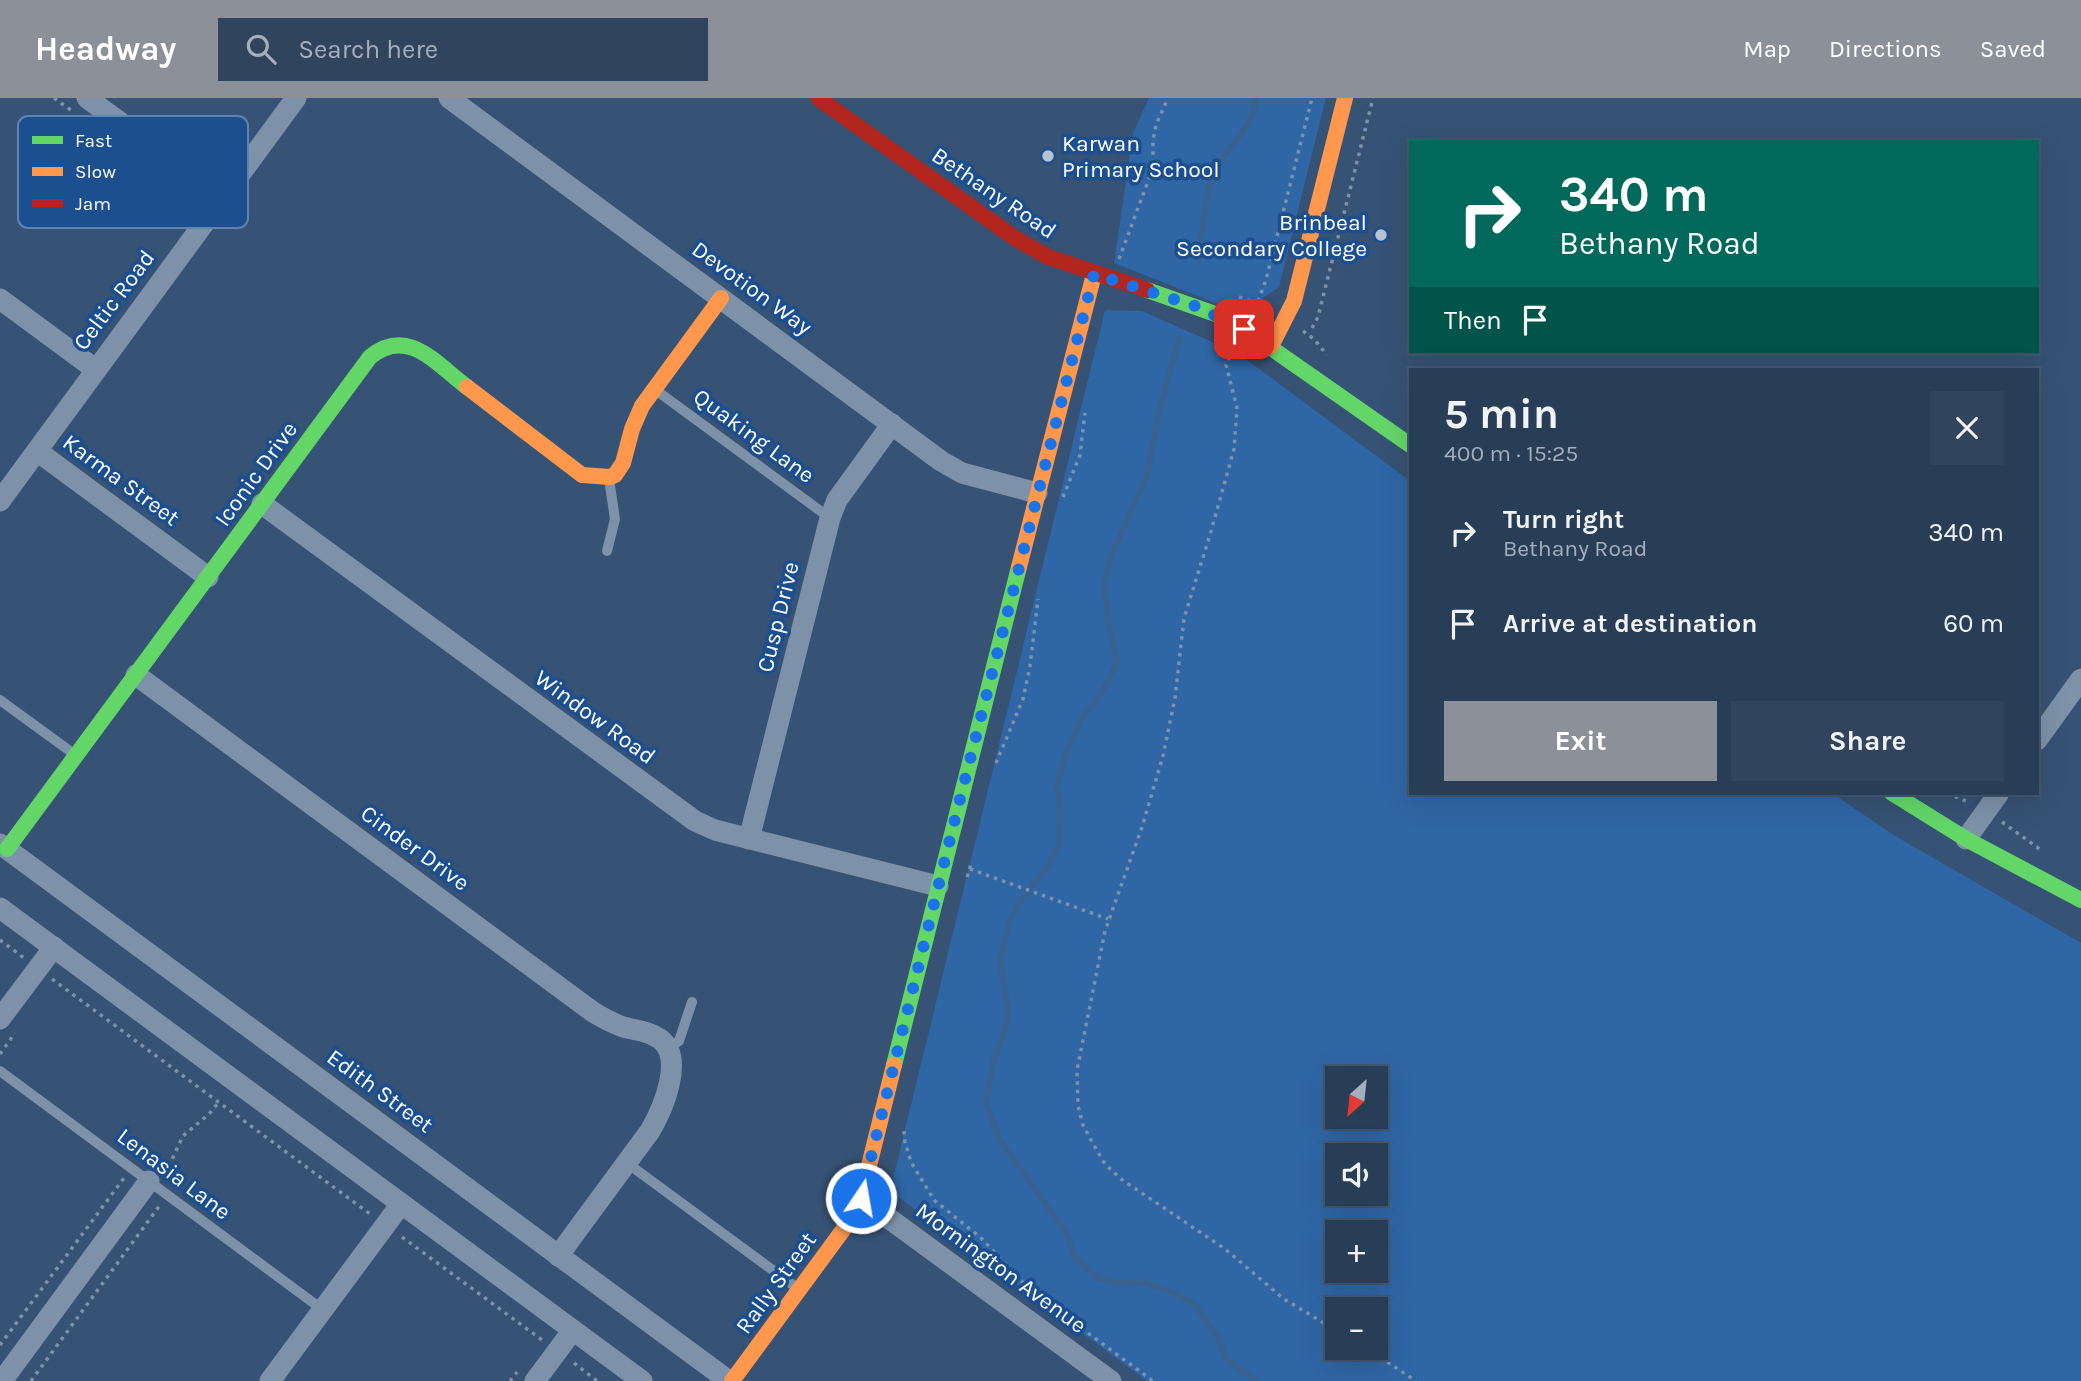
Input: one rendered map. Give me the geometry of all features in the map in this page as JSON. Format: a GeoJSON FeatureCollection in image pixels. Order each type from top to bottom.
{"type":"FeatureCollection","features":[{"type":"Feature","properties":{"kind":"street"},"geometry":{"type":"LineString","coordinates":[[87,98],[112,116]]}},
{"type":"Feature","properties":{"kind":"street","name":"Celtic Road"},"geometry":{"type":"LineString","coordinates":[[248,162],[296,98]]}},
{"type":"Feature","properties":{"kind":"street","name":"Devotion Way"},"geometry":{"type":"LineString","coordinates":[[449,98],[941,461],[962,473],[1037,494]]}},
{"type":"Feature","properties":{"kind":"street","name":"Bethany Road"},"geometry":{"type":"LineString","coordinates":[[818,98],[1016,239],[1048,257],[1195,306],[1244,329],[1409,444]]}},
{"type":"Feature","properties":{"kind":"street"},"geometry":{"type":"LineString","coordinates":[[1271,346],[1294,301],[1345,98]]}},
{"type":"Feature","properties":{"kind":"street","name":"Celtic Road"},"geometry":{"type":"LineString","coordinates":[[0,501],[199,228]]}},
{"type":"Feature","properties":{"kind":"street","name":"Rally Street"},"geometry":{"type":"LineString","coordinates":[[730,1381],[843,1230],[861,1198],[1094,274]]}},
{"type":"Feature","properties":{"kind":"street"},"geometry":{"type":"LineString","coordinates":[[609,479],[620,472],[635,420],[642,406],[721,298]]}},
{"type":"Feature","properties":{"kind":"street"},"geometry":{"type":"LineString","coordinates":[[0,299],[95,369]]}},
{"type":"Feature","properties":{"kind":"street","name":"Iconic Drive"},"geometry":{"type":"LineString","coordinates":[[4,847],[76,756],[370,357],[380,348],[392,343],[403,343],[415,348],[582,475],[609,479]]}},
{"type":"Feature","properties":{"kind":"street","name":"Cusp Drive"},"geometry":{"type":"LineString","coordinates":[[750,839],[830,517],[836,500],[892,424]]}},
{"type":"Feature","properties":{"kind":"street","name":"Karma Street"},"geometry":{"type":"LineString","coordinates":[[37,450],[208,577]]}},
{"type":"Feature","properties":{"kind":"street","name":"Window Road"},"geometry":{"type":"LineString","coordinates":[[262,503],[678,810],[715,830],[938,886]]}},
{"type":"Feature","properties":{"kind":"street","name":"Cinder Drive"},"geometry":{"type":"LineString","coordinates":[[136,675],[593,1012],[612,1023],[650,1034],[669,1048]]}},
{"type":"Feature","properties":{"kind":"street"},"geometry":{"type":"LineString","coordinates":[[2039,737],[2081,679]]}},
{"type":"Feature","properties":{"kind":"street"},"geometry":{"type":"LineString","coordinates":[[1895,795],[1966,839],[2081,900]]}},
{"type":"Feature","properties":{"kind":"street"},"geometry":{"type":"LineString","coordinates":[[1966,839],[1998,795]]}},
{"type":"Feature","properties":{"kind":"street","name":"Edith Street"},"geometry":{"type":"LineString","coordinates":[[4,847],[730,1381]]}},
{"type":"Feature","properties":{"kind":"street"},"geometry":{"type":"LineString","coordinates":[[0,908],[642,1381]]}},
{"type":"Feature","properties":{"kind":"street"},"geometry":{"type":"LineString","coordinates":[[0,1019],[54,947]]}},
{"type":"Feature","properties":{"kind":"street"},"geometry":{"type":"LineString","coordinates":[[558,1256],[627,1163],[660,1113],[673,1060],[669,1048]]}},
{"type":"Feature","properties":{"kind":"street"},"geometry":{"type":"LineString","coordinates":[[2,1381],[159,1188]]}},
{"type":"Feature","properties":{"kind":"street","name":"Mornington Avenue"},"geometry":{"type":"LineString","coordinates":[[861,1198],[1111,1381]]}},
{"type":"Feature","properties":{"kind":"street"},"geometry":{"type":"LineString","coordinates":[[270,1381],[401,1204]]}},
{"type":"Feature","properties":{"kind":"street"},"geometry":{"type":"LineString","coordinates":[[535,1381],[573,1330]]}},
{"type":"Feature","properties":{"kind":"lane","name":"Quaking Lane"},"geometry":{"type":"LineString","coordinates":[[654,389],[830,517]]}},
{"type":"Feature","properties":{"kind":"lane"},"geometry":{"type":"LineString","coordinates":[[607,551],[615,519],[609,479]]}},
{"type":"Feature","properties":{"kind":"lane"},"geometry":{"type":"LineString","coordinates":[[0,699],[76,756]]}},
{"type":"Feature","properties":{"kind":"lane"},"geometry":{"type":"LineString","coordinates":[[669,1048],[679,1041],[692,1002]]}},
{"type":"Feature","properties":{"kind":"lane","name":"Lenasia Lane"},"geometry":{"type":"LineString","coordinates":[[0,1071],[323,1310]]}},
{"type":"Feature","properties":{"kind":"lane"},"geometry":{"type":"LineString","coordinates":[[627,1163],[799,1289]]}},
{"type":"Feature","properties":{"kind":"path"},"geometry":{"type":"LineString","coordinates":[[1113,280],[1153,169],[1156,125],[1168,98]]}},
{"type":"Feature","properties":{"kind":"path"},"geometry":{"type":"LineString","coordinates":[[1312,98],[1266,280],[1258,303],[1226,365],[1237,408],[1234,449],[1184,618],[1175,698],[1163,756],[1142,827],[1108,919],[1077,1079],[1078,1106],[1083,1125],[1105,1164],[1121,1179],[1225,1250],[1284,1299],[1325,1324]]}},
{"type":"Feature","properties":{"kind":"path"},"geometry":{"type":"LineString","coordinates":[[1312,328],[1318,317],[1373,98]]}},
{"type":"Feature","properties":{"kind":"path"},"geometry":{"type":"LineString","coordinates":[[1109,256],[1119,259]]}},
{"type":"Feature","properties":{"kind":"path"},"geometry":{"type":"LineString","coordinates":[[1237,297],[1258,303],[1284,319],[1314,339],[1332,359]]}},
{"type":"Feature","properties":{"kind":"path"},"geometry":{"type":"LineString","coordinates":[[1061,502],[1080,455],[1086,406]]}},
{"type":"Feature","properties":{"kind":"path"},"geometry":{"type":"LineString","coordinates":[[996,764],[1023,699],[1035,638],[1038,589]]}},
{"type":"Feature","properties":{"kind":"path"},"geometry":{"type":"LineString","coordinates":[[1951,795],[2022,834],[2042,851]]}},
{"type":"Feature","properties":{"kind":"path"},"geometry":{"type":"LineString","coordinates":[[964,882],[970,869],[970,858]]}},
{"type":"Feature","properties":{"kind":"path"},"geometry":{"type":"LineString","coordinates":[[970,869],[1108,919]]}},
{"type":"Feature","properties":{"kind":"path"},"geometry":{"type":"LineString","coordinates":[[0,940],[597,1381]]}},
{"type":"Feature","properties":{"kind":"path"},"geometry":{"type":"LineString","coordinates":[[31,1381],[159,1188],[183,1136],[219,1102]]}},
{"type":"Feature","properties":{"kind":"path"},"geometry":{"type":"LineString","coordinates":[[903,1123],[911,1162],[934,1200],[981,1238],[1031,1291],[1153,1381]]}},
{"type":"Feature","properties":{"kind":"path"},"geometry":{"type":"LineString","coordinates":[[0,1345],[131,1168]]}},
{"type":"Feature","properties":{"kind":"path"},"geometry":{"type":"LineString","coordinates":[[1384,1360],[1416,1381]]}},
{"type":"Feature","properties":{"kind":"shaded area"},"geometry":{"type":"Polygon","coordinates":[[[1149,98],[1326,98],[1279,287],[1241,313],[1114,263],[1133,133],[1149,98]]]}},
{"type":"Feature","properties":{"kind":"shaded area"},"geometry":{"type":"Polygon","coordinates":[[[1105,310],[1142,311],[1239,354],[1409,480],[1409,795],[1835,795],[1892,834],[2081,943],[2081,1381],[1147,1381],[890,1191],[1105,310]]]}},
{"type":"Feature","properties":{"kind":"waterway"},"geometry":{"type":"LineString","coordinates":[[1199,261],[1204,214],[1212,180],[1221,160],[1251,118],[1255,98]]}},
{"type":"Feature","properties":{"kind":"waterway"},"geometry":{"type":"LineString","coordinates":[[1179,338],[1159,413],[1147,475],[1112,554],[1104,583],[1117,663],[1102,693],[1083,716],[1067,751],[1057,785],[1060,809],[1059,846],[1011,918],[1000,960],[1007,1003],[1007,1024],[993,1063],[986,1103],[1000,1140],[1067,1234],[1074,1257],[1098,1278],[1119,1283],[1143,1282],[1174,1293],[1194,1304],[1217,1336],[1227,1360],[1257,1381]]}},
{"type":"Feature","properties":{"kind":"traffic: fast"},"geometry":{"type":"LineString","coordinates":[[1147,290],[1221,316],[1244,329],[1409,444]]}},
{"type":"Feature","properties":{"kind":"traffic: fast"},"geometry":{"type":"LineString","coordinates":[[7,849],[370,357],[384,348],[397,345],[409,347],[433,359],[467,387]]}},
{"type":"Feature","properties":{"kind":"traffic: fast"},"geometry":{"type":"LineString","coordinates":[[894,1065],[1019,567]]}},
{"type":"Feature","properties":{"kind":"traffic: fast"},"geometry":{"type":"LineString","coordinates":[[1895,795],[1966,839],[2081,900]]}},
{"type":"Feature","properties":{"kind":"traffic: slow"},"geometry":{"type":"LineString","coordinates":[[1271,346],[1294,301],[1345,98]]}},
{"type":"Feature","properties":{"kind":"traffic: slow"},"geometry":{"type":"LineString","coordinates":[[1019,567],[1094,274]]}},
{"type":"Feature","properties":{"kind":"traffic: slow"},"geometry":{"type":"LineString","coordinates":[[467,387],[582,475],[610,477],[615,475],[623,463],[632,429],[642,406],[721,298]]}},
{"type":"Feature","properties":{"kind":"traffic: slow"},"geometry":{"type":"LineString","coordinates":[[732,1381],[843,1230],[861,1198],[894,1065]]}},
{"type":"Feature","properties":{"kind":"traffic: jam"},"geometry":{"type":"LineString","coordinates":[[818,98],[1016,239],[1048,257],[1147,290]]}},
{"type":"Feature","properties":{"kind":"place","name":"Karwan Primary School"},"geometry":{"type":"Point","coordinates":[1048,156]}},
{"type":"Feature","properties":{"kind":"place","name":"Brinbeal Secondary College"},"geometry":{"type":"Point","coordinates":[1381,235]}},
{"type":"Feature","properties":{"kind":"route"},"geometry":{"type":"LineString","coordinates":[[861,1198],[1094,274],[1195,306],[1244,329]]}}]}
